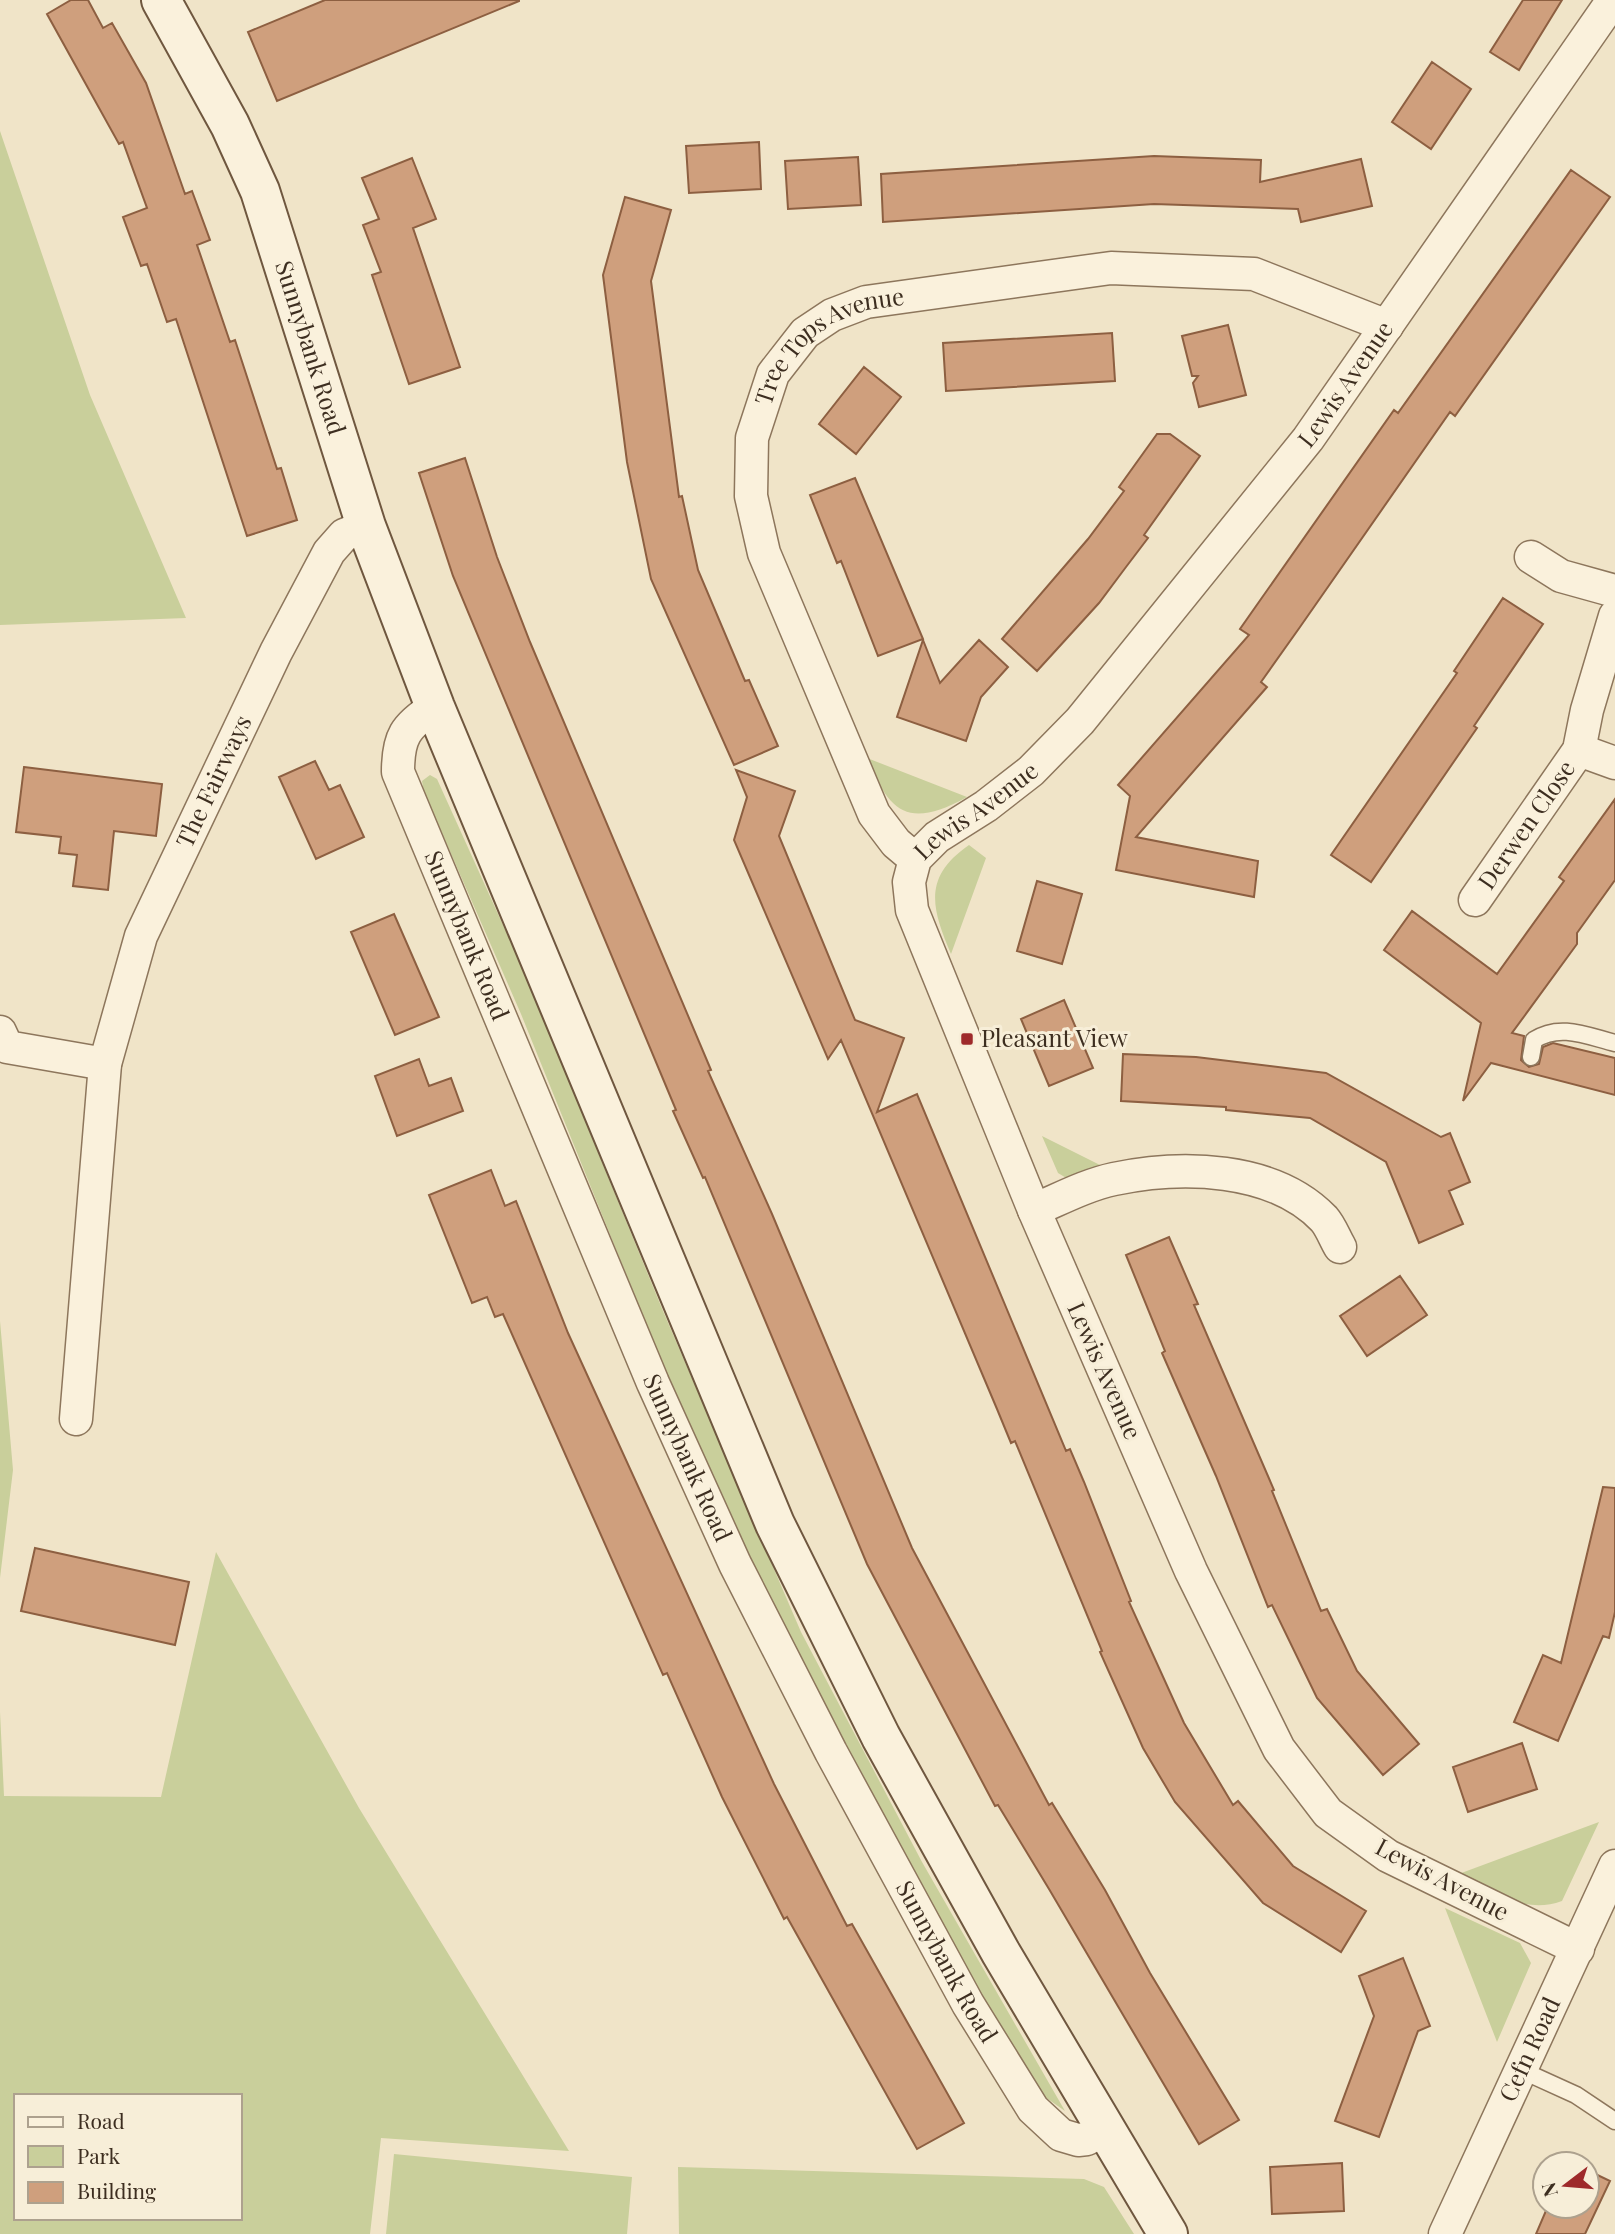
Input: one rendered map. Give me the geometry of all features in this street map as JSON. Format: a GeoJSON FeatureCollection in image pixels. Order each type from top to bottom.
{"type":"FeatureCollection","features":[{"type":"Feature","properties":{"kind":"street","name":"Lewis Avenue"},"geometry":{"type":"LineString","coordinates":[[1578,1949],[1388,1856],[1328,1813],[1279,1749],[1191,1571],[1034,1210],[912,910],[909,882],[915,859],[937,837],[986,806],[1031,771],[1080,721],[1308,439],[1613,0]]}},
{"type":"Feature","properties":{"kind":"street","name":"Sunnybank Road"},"geometry":{"type":"LineString","coordinates":[[173,4],[260,191],[366,526],[435,707],[775,1524],[881,1737],[1001,1953],[1168,2234]]}},
{"type":"Feature","properties":{"kind":"street","name":"Tree Tops Avenue"},"geometry":{"type":"LineString","coordinates":[[915,859],[896,843],[874,814],[764,552],[751,496],[752,439],[773,374],[805,333],[832,315],[866,302],[1111,268],[1254,274],[1387,326]]}},
{"type":"Feature","properties":{"kind":"street","name":"The Fairways"},"geometry":{"type":"LineString","coordinates":[[76,1419],[105,1064],[141,936],[276,652],[329,552],[344,535],[366,526]]}},
{"type":"Feature","properties":{"kind":"street"},"geometry":{"type":"LineString","coordinates":[[1531,557],[1561,576],[1615,591]]}},
{"type":"Feature","properties":{"kind":"street","name":"Derwen Close"},"geometry":{"type":"LineString","coordinates":[[1475,900],[1579,750],[1587,710],[1615,616]]}},
{"type":"Feature","properties":{"kind":"street","name":"Sunnybank Road"},"geometry":{"type":"LineString","coordinates":[[435,707],[413,721],[398,745],[398,772],[653,1383],[735,1564],[831,1752],[968,2004],[1033,2109],[1061,2135],[1078,2140],[1087,2139],[1107,2128]]}},
{"type":"Feature","properties":{"kind":"street","name":"Derwen Close"},"geometry":{"type":"LineString","coordinates":[[1579,750],[1615,763]]}},
{"type":"Feature","properties":{"kind":"street"},"geometry":{"type":"LineString","coordinates":[[0,1032],[7,1047],[105,1064]]}},
{"type":"Feature","properties":{"kind":"street"},"geometry":{"type":"LineString","coordinates":[[1034,1210],[1114,1179],[1167,1172],[1251,1178],[1292,1194],[1325,1220],[1340,1247]]}},
{"type":"Feature","properties":{"kind":"street","name":"Cefn Road"},"geometry":{"type":"LineString","coordinates":[[1445,2234],[1615,1866]]}},
{"type":"Feature","properties":{"kind":"lane"},"geometry":{"type":"LineString","coordinates":[[1531,1057],[1534,1041],[1546,1032],[1564,1030],[1615,1042]]}},
{"type":"Feature","properties":{"kind":"lane"},"geometry":{"type":"LineString","coordinates":[[1521,2070],[1576,2095],[1615,2122]]}},
{"type":"Feature","properties":{"kind":"green space"},"geometry":{"type":"Polygon","coordinates":[[[0,131],[90,395],[186,618],[0,625],[0,131]]]}},
{"type":"Feature","properties":{"kind":"green space"},"geometry":{"type":"Polygon","coordinates":[[[867,758],[967,797],[930,812],[904,810],[893,803],[884,792],[867,758]]]}},
{"type":"Feature","properties":{"kind":"green space"},"geometry":{"type":"Polygon","coordinates":[[[430,775],[437,779],[522,967],[663,1311],[801,1632],[922,1862],[1065,2111],[1045,2097],[994,2022],[917,1885],[716,1497],[521,1014],[424,792],[422,781],[430,775]]]}},
{"type":"Feature","properties":{"kind":"green space"},"geometry":{"type":"Polygon","coordinates":[[[969,845],[986,858],[951,954],[939,922],[935,894],[944,869],[969,845]]]}},
{"type":"Feature","properties":{"kind":"green space"},"geometry":{"type":"Polygon","coordinates":[[[1042,1136],[1102,1166],[1068,1179],[1058,1173],[1042,1136]]]}},
{"type":"Feature","properties":{"kind":"green space"},"geometry":{"type":"Polygon","coordinates":[[[0,1321],[13,1470],[0,1578],[0,1321]]]}},
{"type":"Feature","properties":{"kind":"green space"},"geometry":{"type":"Polygon","coordinates":[[[216,1552],[359,1808],[569,2151],[381,2138],[370,2234],[0,2234],[0,1712],[4,1796],[161,1797],[216,1552]]]}},
{"type":"Feature","properties":{"kind":"green space"},"geometry":{"type":"Polygon","coordinates":[[[1599,1822],[1562,1901],[1548,1905],[1521,1903],[1494,1894],[1456,1875],[1599,1822]]]}},
{"type":"Feature","properties":{"kind":"green space"},"geometry":{"type":"Polygon","coordinates":[[[1445,1908],[1520,1943],[1531,1963],[1497,2042],[1445,1908]]]}},
{"type":"Feature","properties":{"kind":"green space"},"geometry":{"type":"Polygon","coordinates":[[[394,2154],[632,2177],[627,2234],[386,2234],[394,2154]]]}},
{"type":"Feature","properties":{"kind":"green space"},"geometry":{"type":"Polygon","coordinates":[[[678,2167],[1084,2179],[1104,2187],[1134,2234],[679,2234],[678,2167]]]}},
{"type":"Feature","properties":{"kind":"building"},"geometry":{"type":"Polygon","coordinates":[[[71,0],[88,0],[103,28],[112,23],[146,83],[185,194],[192,191],[210,240],[197,245],[230,342],[235,340],[277,469],[281,468],[297,520],[247,536],[176,319],[167,322],[147,264],[141,266],[123,217],[147,208],[123,142],[119,144],[47,14],[71,0]]]}},
{"type":"Feature","properties":{"kind":"building"},"geometry":{"type":"Polygon","coordinates":[[[325,0],[519,1],[277,101],[248,32],[325,0]]]}},
{"type":"Feature","properties":{"kind":"building"},"geometry":{"type":"Polygon","coordinates":[[[1523,0],[1562,0],[1519,70],[1490,52],[1523,0]]]}},
{"type":"Feature","properties":{"kind":"building"},"geometry":{"type":"Polygon","coordinates":[[[1432,62],[1471,89],[1431,149],[1392,122],[1432,62]]]}},
{"type":"Feature","properties":{"kind":"building"},"geometry":{"type":"Polygon","coordinates":[[[759,142],[761,189],[689,193],[686,146],[759,142]]]}},
{"type":"Feature","properties":{"kind":"building"},"geometry":{"type":"Polygon","coordinates":[[[1154,156],[1261,160],[1260,182],[1361,159],[1372,206],[1301,222],[1298,209],[1154,204],[883,222],[881,174],[1154,156]]]}},
{"type":"Feature","properties":{"kind":"building"},"geometry":{"type":"Polygon","coordinates":[[[858,157],[861,205],[788,209],[785,161],[858,157]]]}},
{"type":"Feature","properties":{"kind":"building"},"geometry":{"type":"Polygon","coordinates":[[[412,158],[436,219],[413,228],[460,367],[409,384],[372,275],[381,272],[363,225],[379,219],[362,178],[412,158]]]}},
{"type":"Feature","properties":{"kind":"building"},"geometry":{"type":"Polygon","coordinates":[[[1571,170],[1610,197],[1455,416],[1450,412],[1261,682],[1267,687],[1136,837],[1258,861],[1254,897],[1116,870],[1130,796],[1118,785],[1249,635],[1240,629],[1394,410],[1398,413],[1571,170]]]}},
{"type":"Feature","properties":{"kind":"building"},"geometry":{"type":"Polygon","coordinates":[[[625,197],[671,210],[651,281],[679,497],[682,496],[698,570],[745,681],[749,680],[778,746],[734,765],[651,579],[627,462],[603,275],[625,197]]]}},
{"type":"Feature","properties":{"kind":"building"},"geometry":{"type":"Polygon","coordinates":[[[1228,325],[1246,395],[1199,407],[1193,383],[1198,376],[1192,376],[1182,336],[1228,325]]]}},
{"type":"Feature","properties":{"kind":"building"},"geometry":{"type":"Polygon","coordinates":[[[1112,333],[1115,381],[946,391],[943,343],[1112,333]]]}},
{"type":"Feature","properties":{"kind":"building"},"geometry":{"type":"Polygon","coordinates":[[[864,367],[901,397],[856,454],[819,424],[864,367]]]}},
{"type":"Feature","properties":{"kind":"building"},"geometry":{"type":"Polygon","coordinates":[[[1157,434],[1170,434],[1200,456],[1144,535],[1148,538],[1099,603],[1037,671],[1002,639],[1088,539],[1124,491],[1119,487],[1157,434]]]}},
{"type":"Feature","properties":{"kind":"building"},"geometry":{"type":"Polygon","coordinates":[[[465,458],[497,557],[530,642],[711,1070],[708,1071],[772,1214],[912,1548],[1049,1805],[1052,1803],[1105,1890],[1150,1973],[1239,2120],[1199,2144],[1049,1889],[998,1805],[995,1806],[867,1564],[705,1177],[703,1178],[673,1111],[676,1110],[453,576],[419,473],[465,458]]]}},
{"type":"Feature","properties":{"kind":"building"},"geometry":{"type":"Polygon","coordinates":[[[855,478],[923,639],[878,656],[841,561],[837,563],[810,495],[855,478]]]}},
{"type":"Feature","properties":{"kind":"building"},"geometry":{"type":"Polygon","coordinates":[[[1503,598],[1543,624],[1474,726],[1477,728],[1371,882],[1331,855],[1457,673],[1454,671],[1503,598]]]}},
{"type":"Feature","properties":{"kind":"building"},"geometry":{"type":"Polygon","coordinates":[[[923,640],[940,683],[979,640],[1008,667],[981,697],[966,741],[897,717],[923,640]]]}},
{"type":"Feature","properties":{"kind":"building"},"geometry":{"type":"Polygon","coordinates":[[[315,761],[329,790],[340,785],[364,837],[316,859],[279,777],[315,761]]]}},
{"type":"Feature","properties":{"kind":"building"},"geometry":{"type":"Polygon","coordinates":[[[24,767],[162,784],[156,836],[114,831],[108,890],[73,886],[77,855],[59,853],[61,837],[16,832],[24,767]]]}},
{"type":"Feature","properties":{"kind":"building"},"geometry":{"type":"Polygon","coordinates":[[[736,770],[795,791],[779,836],[855,1020],[904,1038],[877,1112],[917,1094],[1066,1451],[1070,1449],[1084,1482],[1131,1601],[1129,1602],[1184,1723],[1233,1805],[1238,1801],[1293,1866],[1366,1911],[1341,1952],[1263,1903],[1175,1802],[1143,1748],[1100,1652],[1102,1651],[1015,1441],[1011,1443],[841,1040],[828,1059],[734,840],[747,797],[736,770]]]}},
{"type":"Feature","properties":{"kind":"building"},"geometry":{"type":"Polygon","coordinates":[[[1615,799],[1615,880],[1577,933],[1577,944],[1512,1033],[1524,1036],[1521,1060],[1529,1067],[1539,1064],[1543,1047],[1553,1043],[1615,1058],[1615,1095],[1491,1063],[1463,1101],[1481,1023],[1384,950],[1412,911],[1497,974],[1564,881],[1559,877],[1615,799]]]}},
{"type":"Feature","properties":{"kind":"building"},"geometry":{"type":"Polygon","coordinates":[[[1037,881],[1082,894],[1062,964],[1017,951],[1037,881]]]}},
{"type":"Feature","properties":{"kind":"building"},"geometry":{"type":"Polygon","coordinates":[[[394,914],[439,1017],[395,1035],[351,932],[394,914]]]}},
{"type":"Feature","properties":{"kind":"building"},"geometry":{"type":"Polygon","coordinates":[[[1064,1000],[1093,1068],[1049,1086],[1021,1019],[1064,1000]]]}},
{"type":"Feature","properties":{"kind":"building"},"geometry":{"type":"Polygon","coordinates":[[[1123,1054],[1196,1057],[1326,1073],[1441,1137],[1450,1133],[1470,1182],[1449,1191],[1463,1224],[1419,1243],[1386,1162],[1310,1118],[1226,1110],[1226,1107],[1121,1101],[1123,1054]]]}},
{"type":"Feature","properties":{"kind":"building"},"geometry":{"type":"Polygon","coordinates":[[[419,1059],[429,1086],[451,1078],[463,1111],[397,1136],[375,1076],[419,1059]]]}},
{"type":"Feature","properties":{"kind":"building"},"geometry":{"type":"Polygon","coordinates":[[[491,1170],[505,1206],[516,1201],[568,1333],[774,1784],[847,1926],[852,1924],[964,2123],[917,2149],[787,1917],[784,1919],[722,1797],[667,1673],[663,1675],[503,1314],[495,1317],[487,1297],[472,1303],[429,1195],[491,1170]]]}},
{"type":"Feature","properties":{"kind":"building"},"geometry":{"type":"Polygon","coordinates":[[[1169,1237],[1198,1304],[1194,1305],[1274,1490],[1272,1491],[1321,1611],[1327,1609],[1357,1671],[1419,1744],[1383,1775],[1317,1698],[1272,1605],[1268,1607],[1216,1476],[1162,1353],[1165,1351],[1126,1255],[1169,1237]]]}},
{"type":"Feature","properties":{"kind":"building"},"geometry":{"type":"Polygon","coordinates":[[[1400,1276],[1427,1315],[1367,1356],[1340,1316],[1400,1276]]]}},
{"type":"Feature","properties":{"kind":"building"},"geometry":{"type":"Polygon","coordinates":[[[1603,1487],[1615,1488],[1615,1612],[1609,1638],[1603,1636],[1558,1741],[1514,1722],[1543,1655],[1561,1663],[1603,1487]]]}},
{"type":"Feature","properties":{"kind":"building"},"geometry":{"type":"Polygon","coordinates":[[[35,1548],[189,1582],[175,1645],[21,1611],[35,1548]]]}},
{"type":"Feature","properties":{"kind":"building"},"geometry":{"type":"Polygon","coordinates":[[[1522,1743],[1537,1789],[1468,1812],[1453,1767],[1522,1743]]]}},
{"type":"Feature","properties":{"kind":"building"},"geometry":{"type":"Polygon","coordinates":[[[1403,1958],[1430,2026],[1418,2031],[1379,2137],[1335,2121],[1374,2016],[1359,1976],[1403,1958]]]}},
{"type":"Feature","properties":{"kind":"building"},"geometry":{"type":"Polygon","coordinates":[[[1342,2163],[1344,2211],[1272,2214],[1270,2167],[1342,2163]]]}},
{"type":"Feature","properties":{"kind":"building"},"geometry":{"type":"Polygon","coordinates":[[[1601,2177],[1610,2181],[1601,2200],[1601,2177]]]}},
{"type":"Feature","properties":{"kind":"building"},"geometry":{"type":"Polygon","coordinates":[[[1542,2220],[1592,2220],[1585,2234],[1536,2234],[1542,2220]]]}},
{"type":"Feature","properties":{"kind":"place","name":"Pleasant View"},"geometry":{"type":"Point","coordinates":[967,1039]}}]}
